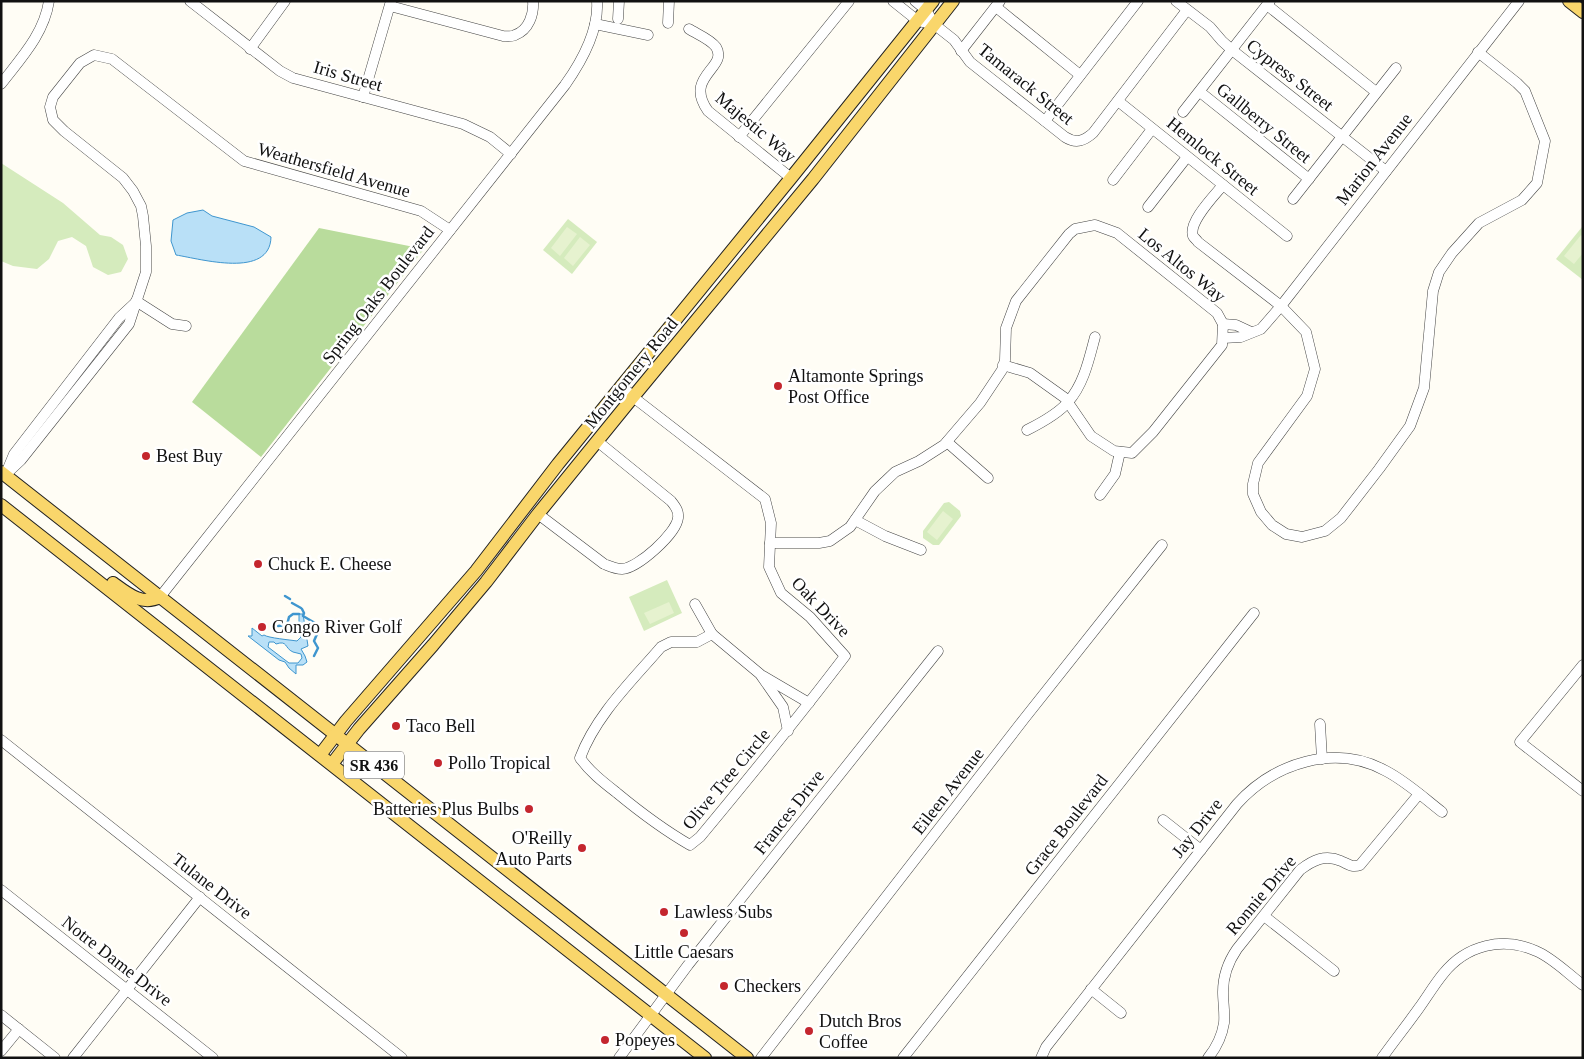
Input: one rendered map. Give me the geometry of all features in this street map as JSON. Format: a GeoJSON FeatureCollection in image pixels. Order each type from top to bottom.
{"type":"FeatureCollection","features":[{"type":"Feature","properties":{"kind":"main road","name":"Montgomery Road"},"geometry":{"type":"LineString","coordinates":[[332,764],[486,582],[597,441],[813,180],[954,1]]}},
{"type":"Feature","properties":{"kind":"main road"},"geometry":{"type":"LineString","coordinates":[[1569,1],[1583,12]]}},
{"type":"Feature","properties":{"kind":"main road","name":"Montgomery Road"},"geometry":{"type":"LineString","coordinates":[[320,755],[476,571],[558,464],[792,178],[929,6]]}},
{"type":"Feature","properties":{"kind":"main road"},"geometry":{"type":"LineString","coordinates":[[846,110],[860,120]]}},
{"type":"Feature","properties":{"kind":"main road"},"geometry":{"type":"LineString","coordinates":[[721,264],[727,283]]}},
{"type":"Feature","properties":{"kind":"main road"},"geometry":{"type":"LineString","coordinates":[[538,514],[537,502],[541,493],[552,480],[558,464]]}},
{"type":"Feature","properties":{"kind":"main road","name":"SR 436"},"geometry":{"type":"LineString","coordinates":[[3,476],[747,1058]]}},
{"type":"Feature","properties":{"kind":"main road","name":"SR 436"},"geometry":{"type":"LineString","coordinates":[[1,505],[705,1058]]}},
{"type":"Feature","properties":{"kind":"main road"},"geometry":{"type":"LineString","coordinates":[[96,580],[111,581],[135,597],[146,601],[152,601],[160,597]]}},
{"type":"Feature","properties":{"kind":"street"},"geometry":{"type":"LineString","coordinates":[[1,84],[37,38],[44,23],[49,1]]}},
{"type":"Feature","properties":{"kind":"street","name":"Iris Street"},"geometry":{"type":"LineString","coordinates":[[190,1],[250,49],[293,78],[463,124],[490,137],[511,154]]}},
{"type":"Feature","properties":{"kind":"street"},"geometry":{"type":"LineString","coordinates":[[250,49],[285,1]]}},
{"type":"Feature","properties":{"kind":"street"},"geometry":{"type":"LineString","coordinates":[[363,97],[390,4],[503,36],[515,36],[531,20],[533,1]]}},
{"type":"Feature","properties":{"kind":"street","name":"Spring Oaks Boulevard"},"geometry":{"type":"LineString","coordinates":[[160,597],[577,68],[586,52],[595,24],[598,9],[597,1]]}},
{"type":"Feature","properties":{"kind":"street"},"geometry":{"type":"LineString","coordinates":[[617,24],[619,1]]}},
{"type":"Feature","properties":{"kind":"street"},"geometry":{"type":"LineString","coordinates":[[668,23],[669,1]]}},
{"type":"Feature","properties":{"kind":"street"},"geometry":{"type":"LineString","coordinates":[[739,137],[850,1]]}},
{"type":"Feature","properties":{"kind":"street","name":"Tamarack Street"},"geometry":{"type":"LineString","coordinates":[[893,1],[918,20],[935,25],[954,40],[970,62],[1072,141],[1079,142],[1093,134],[1118,101]]}},
{"type":"Feature","properties":{"kind":"street","name":"Tamarack Street"},"geometry":{"type":"LineString","coordinates":[[915,1],[929,6],[935,25]]}},
{"type":"Feature","properties":{"kind":"street"},"geometry":{"type":"LineString","coordinates":[[1045,121],[1138,1]]}},
{"type":"Feature","properties":{"kind":"street","name":"Cypress Street"},"geometry":{"type":"LineString","coordinates":[[1176,1],[1210,27],[1232,50],[1386,171]]}},
{"type":"Feature","properties":{"kind":"street","name":"Marion Avenue"},"geometry":{"type":"LineString","coordinates":[[1223,338],[1241,337],[1261,329],[1281,306],[1519,1]]}},
{"type":"Feature","properties":{"kind":"street"},"geometry":{"type":"LineString","coordinates":[[1183,112],[1268,3],[1376,92]]}},
{"type":"Feature","properties":{"kind":"street"},"geometry":{"type":"LineString","coordinates":[[961,51],[998,4],[1080,75]]}},
{"type":"Feature","properties":{"kind":"street"},"geometry":{"type":"LineString","coordinates":[[1118,101],[1187,10]]}},
{"type":"Feature","properties":{"kind":"street"},"geometry":{"type":"LineString","coordinates":[[595,24],[617,24],[648,35]]}},
{"type":"Feature","properties":{"kind":"street","name":"Majestic Way"},"geometry":{"type":"LineString","coordinates":[[689,30],[709,40],[716,47],[718,55],[716,62],[701,84],[701,102],[708,112],[792,178]]}},
{"type":"Feature","properties":{"kind":"street"},"geometry":{"type":"LineString","coordinates":[[1223,185],[1195,220],[1193,236],[1198,242],[1281,306],[1306,332],[1315,369],[1307,396],[1258,463],[1253,484],[1253,494],[1261,512],[1272,525],[1286,534],[1302,537],[1325,531],[1341,518],[1410,426],[1424,388],[1433,291],[1439,272],[1452,253],[1479,223],[1522,200],[1537,183],[1545,141],[1525,91],[1478,52]]}},
{"type":"Feature","properties":{"kind":"street","name":"Weathersfield Avenue"},"geometry":{"type":"LineString","coordinates":[[3,476],[14,454],[119,318],[136,301],[146,272],[146,246],[141,206],[123,178],[64,131],[54,120],[50,107],[54,96],[80,63],[94,55],[112,58],[244,161],[421,211],[450,230]]}},
{"type":"Feature","properties":{"kind":"street"},"geometry":{"type":"LineString","coordinates":[[1293,199],[1396,68]]}},
{"type":"Feature","properties":{"kind":"street","name":"Gallberry Street"},"geometry":{"type":"LineString","coordinates":[[1200,92],[1308,179]]}},
{"type":"Feature","properties":{"kind":"street","name":"Hemlock Street"},"geometry":{"type":"LineString","coordinates":[[1118,101],[1287,236]]}},
{"type":"Feature","properties":{"kind":"street"},"geometry":{"type":"LineString","coordinates":[[1113,180],[1152,129]]}},
{"type":"Feature","properties":{"kind":"street"},"geometry":{"type":"LineString","coordinates":[[1148,207],[1187,156]]}},
{"type":"Feature","properties":{"kind":"street","name":"Los Altos Way"},"geometry":{"type":"LineString","coordinates":[[770,543],[819,543],[830,541],[850,527],[875,491],[895,472],[919,461],[947,442],[980,403],[1002,370],[1004,365],[1006,328],[1016,301],[1069,234],[1075,229],[1095,225],[1117,234],[1217,313],[1223,324],[1222,345],[1153,432],[1132,453],[1120,452]]}},
{"type":"Feature","properties":{"kind":"street"},"geometry":{"type":"LineString","coordinates":[[136,301],[172,324],[186,326]]}},
{"type":"Feature","properties":{"kind":"street"},"geometry":{"type":"LineString","coordinates":[[1223,324],[1236,325],[1251,332]]}},
{"type":"Feature","properties":{"kind":"street"},"geometry":{"type":"LineString","coordinates":[[1027,430],[1046,420],[1068,402],[1086,368],[1095,337]]}},
{"type":"Feature","properties":{"kind":"street"},"geometry":{"type":"LineString","coordinates":[[1004,365],[1030,372],[1065,398],[1091,436],[1114,451],[1120,452],[1115,474],[1100,495]]}},
{"type":"Feature","properties":{"kind":"street","name":"Oak Drive"},"geometry":{"type":"LineString","coordinates":[[622,386],[633,397],[765,499],[771,523],[769,567],[781,593],[810,617],[845,656],[809,703]]}},
{"type":"Feature","properties":{"kind":"street"},"geometry":{"type":"LineString","coordinates":[[538,514],[612,568],[623,569],[636,565],[656,549],[674,527],[678,520],[678,514],[676,507],[671,501],[597,441]]}},
{"type":"Feature","properties":{"kind":"street"},"geometry":{"type":"LineString","coordinates":[[947,442],[988,478]]}},
{"type":"Feature","properties":{"kind":"street"},"geometry":{"type":"LineString","coordinates":[[855,520],[885,536],[921,550]]}},
{"type":"Feature","properties":{"kind":"street","name":"Eileen Avenue"},"geometry":{"type":"LineString","coordinates":[[761,1058],[1024,719],[1162,545]]}},
{"type":"Feature","properties":{"kind":"street","name":"Olive Tree Circle"},"geometry":{"type":"LineString","coordinates":[[695,604],[712,634],[760,674],[783,707],[788,731]]}},
{"type":"Feature","properties":{"kind":"street","name":"Grace Boulevard"},"geometry":{"type":"LineString","coordinates":[[903,1058],[1254,613]]}},
{"type":"Feature","properties":{"kind":"street","name":"Olive Tree Circle"},"geometry":{"type":"LineString","coordinates":[[712,634],[697,642],[670,642],[661,647],[609,709],[586,740],[580,758],[588,770],[674,836],[690,845],[700,837],[809,703]]}},
{"type":"Feature","properties":{"kind":"street","name":"Frances Drive"},"geometry":{"type":"LineString","coordinates":[[619,1058],[666,993],[938,651]]}},
{"type":"Feature","properties":{"kind":"street"},"geometry":{"type":"LineString","coordinates":[[1583,665],[1520,742],[1583,791]]}},
{"type":"Feature","properties":{"kind":"street"},"geometry":{"type":"LineString","coordinates":[[760,674],[809,703]]}},
{"type":"Feature","properties":{"kind":"street"},"geometry":{"type":"LineString","coordinates":[[1320,724],[1322,759]]}},
{"type":"Feature","properties":{"kind":"street","name":"Tulane Drive"},"geometry":{"type":"LineString","coordinates":[[1,740],[402,1058]]}},
{"type":"Feature","properties":{"kind":"street","name":"Jay Drive"},"geometry":{"type":"LineString","coordinates":[[1041,1058],[1046,1047],[1236,804],[1261,781],[1298,763],[1322,759],[1346,759],[1386,770],[1404,781],[1442,812]]}},
{"type":"Feature","properties":{"kind":"street","name":"Ronnie Drive"},"geometry":{"type":"LineString","coordinates":[[1208,1058],[1216,1046],[1224,1023],[1223,990],[1229,960],[1300,870],[1321,858],[1332,858],[1350,866],[1360,865],[1419,794]]}},
{"type":"Feature","properties":{"kind":"street"},"geometry":{"type":"LineString","coordinates":[[1163,820],[1201,850]]}},
{"type":"Feature","properties":{"kind":"street","name":"Notre Dame Drive"},"geometry":{"type":"LineString","coordinates":[[1,890],[213,1058]]}},
{"type":"Feature","properties":{"kind":"street"},"geometry":{"type":"LineString","coordinates":[[73,1058],[200,896]]}},
{"type":"Feature","properties":{"kind":"street"},"geometry":{"type":"LineString","coordinates":[[1264,916],[1334,971]]}},
{"type":"Feature","properties":{"kind":"street"},"geometry":{"type":"LineString","coordinates":[[1382,1058],[1444,972],[1460,958],[1486,944],[1506,943],[1538,951],[1583,985]]}},
{"type":"Feature","properties":{"kind":"street"},"geometry":{"type":"LineString","coordinates":[[1091,990],[1121,1013]]}},
{"type":"Feature","properties":{"kind":"street"},"geometry":{"type":"LineString","coordinates":[[1,1015],[55,1058]]}},
{"type":"Feature","properties":{"kind":"street"},"geometry":{"type":"LineString","coordinates":[[1,1051],[19,1029]]}},
{"type":"Feature","properties":{"kind":"green space"},"geometry":{"type":"Polygon","coordinates":[[[1,163],[63,203],[100,235],[111,237],[123,245],[128,259],[121,272],[108,275],[93,267],[86,246],[72,237],[58,241],[49,259],[37,269],[13,266],[1,261],[1,163]]]}},
{"type":"Feature","properties":{"kind":"green space"},"geometry":{"type":"Polygon","coordinates":[[[568,219],[597,242],[572,274],[543,250],[568,219]]]}},
{"type":"Feature","properties":{"kind":"green space"},"geometry":{"type":"Polygon","coordinates":[[[567,227],[577,234],[560,256],[551,248],[567,227]]]}},
{"type":"Feature","properties":{"kind":"green space"},"geometry":{"type":"Polygon","coordinates":[[[1583,227],[1583,280],[1556,259],[1583,227]]]}},
{"type":"Feature","properties":{"kind":"green space"},"geometry":{"type":"Polygon","coordinates":[[[319,228],[424,249],[261,457],[192,402],[319,228]]]}},
{"type":"Feature","properties":{"kind":"green space"},"geometry":{"type":"Polygon","coordinates":[[[1581,235],[1583,237],[1583,253],[1574,264],[1564,256],[1581,235]]]}},
{"type":"Feature","properties":{"kind":"green space"},"geometry":{"type":"Polygon","coordinates":[[[580,237],[590,245],[573,266],[564,258],[580,237]]]}},
{"type":"Feature","properties":{"kind":"green space"},"geometry":{"type":"Polygon","coordinates":[[[949,502],[960,511],[961,516],[939,545],[933,545],[923,538],[923,531],[944,503],[949,502]]]}},
{"type":"Feature","properties":{"kind":"green space"},"geometry":{"type":"Polygon","coordinates":[[[943,511],[953,519],[937,540],[927,532],[943,511]]]}},
{"type":"Feature","properties":{"kind":"green space"},"geometry":{"type":"Polygon","coordinates":[[[667,580],[682,613],[644,631],[629,597],[667,580]]]}},
{"type":"Feature","properties":{"kind":"green space"},"geometry":{"type":"Polygon","coordinates":[[[669,602],[674,613],[650,624],[644,613],[669,602]]]}},
{"type":"Feature","properties":{"kind":"water"},"geometry":{"type":"Polygon","coordinates":[[[203,210],[212,216],[254,227],[271,237],[268,250],[259,258],[247,262],[232,263],[176,255],[171,241],[173,220],[187,213],[203,210]]]}},
{"type":"Feature","properties":{"kind":"water"},"geometry":{"type":"Polygon","coordinates":[[[299,614],[303,614],[308,646],[301,649],[307,662],[303,665],[296,665],[296,674],[285,662],[279,660],[248,636],[252,636],[252,628],[262,636],[297,641],[301,637],[301,633],[293,626],[297,627],[299,625],[299,614]],[[269,642],[268,647],[289,663],[298,663],[302,658],[301,654],[293,652],[284,644],[276,644],[269,642]]]}},
{"type":"Feature","properties":{"kind":"waterway"},"geometry":{"type":"LineString","coordinates":[[285,596],[290,599]]}},
{"type":"Feature","properties":{"kind":"waterway"},"geometry":{"type":"LineString","coordinates":[[292,603],[301,608]]}},
{"type":"Feature","properties":{"kind":"waterway"},"geometry":{"type":"LineString","coordinates":[[302,609],[303,616],[315,623],[317,634],[314,641],[318,648],[314,656]]}},
{"type":"Feature","properties":{"kind":"waterway"},"geometry":{"type":"LineString","coordinates":[[278,626],[287,625],[289,617],[293,614],[299,614]]}},
{"type":"Feature","properties":{"kind":"place","name":"Altamonte Springs Post Office"},"geometry":{"type":"Point","coordinates":[778,386]}},
{"type":"Feature","properties":{"kind":"place","name":"Best Buy"},"geometry":{"type":"Point","coordinates":[146,456]}},
{"type":"Feature","properties":{"kind":"place","name":"Chuck E. Cheese"},"geometry":{"type":"Point","coordinates":[258,564]}},
{"type":"Feature","properties":{"kind":"place","name":"Congo River Golf"},"geometry":{"type":"Point","coordinates":[262,627]}},
{"type":"Feature","properties":{"kind":"place","name":"Taco Bell"},"geometry":{"type":"Point","coordinates":[396,726]}},
{"type":"Feature","properties":{"kind":"place","name":"Pollo Tropical"},"geometry":{"type":"Point","coordinates":[438,763]}},
{"type":"Feature","properties":{"kind":"place","name":"Batteries Plus Bulbs"},"geometry":{"type":"Point","coordinates":[529,809]}},
{"type":"Feature","properties":{"kind":"place","name":"O'Reilly Auto Parts"},"geometry":{"type":"Point","coordinates":[582,848]}},
{"type":"Feature","properties":{"kind":"place","name":"Lawless Subs"},"geometry":{"type":"Point","coordinates":[664,912]}},
{"type":"Feature","properties":{"kind":"place","name":"Little Caesars"},"geometry":{"type":"Point","coordinates":[684,933]}},
{"type":"Feature","properties":{"kind":"place","name":"Checkers"},"geometry":{"type":"Point","coordinates":[724,986]}},
{"type":"Feature","properties":{"kind":"place","name":"Dutch Bros Coffee"},"geometry":{"type":"Point","coordinates":[809,1031]}},
{"type":"Feature","properties":{"kind":"place","name":"Popeyes"},"geometry":{"type":"Point","coordinates":[605,1040]}}]}
